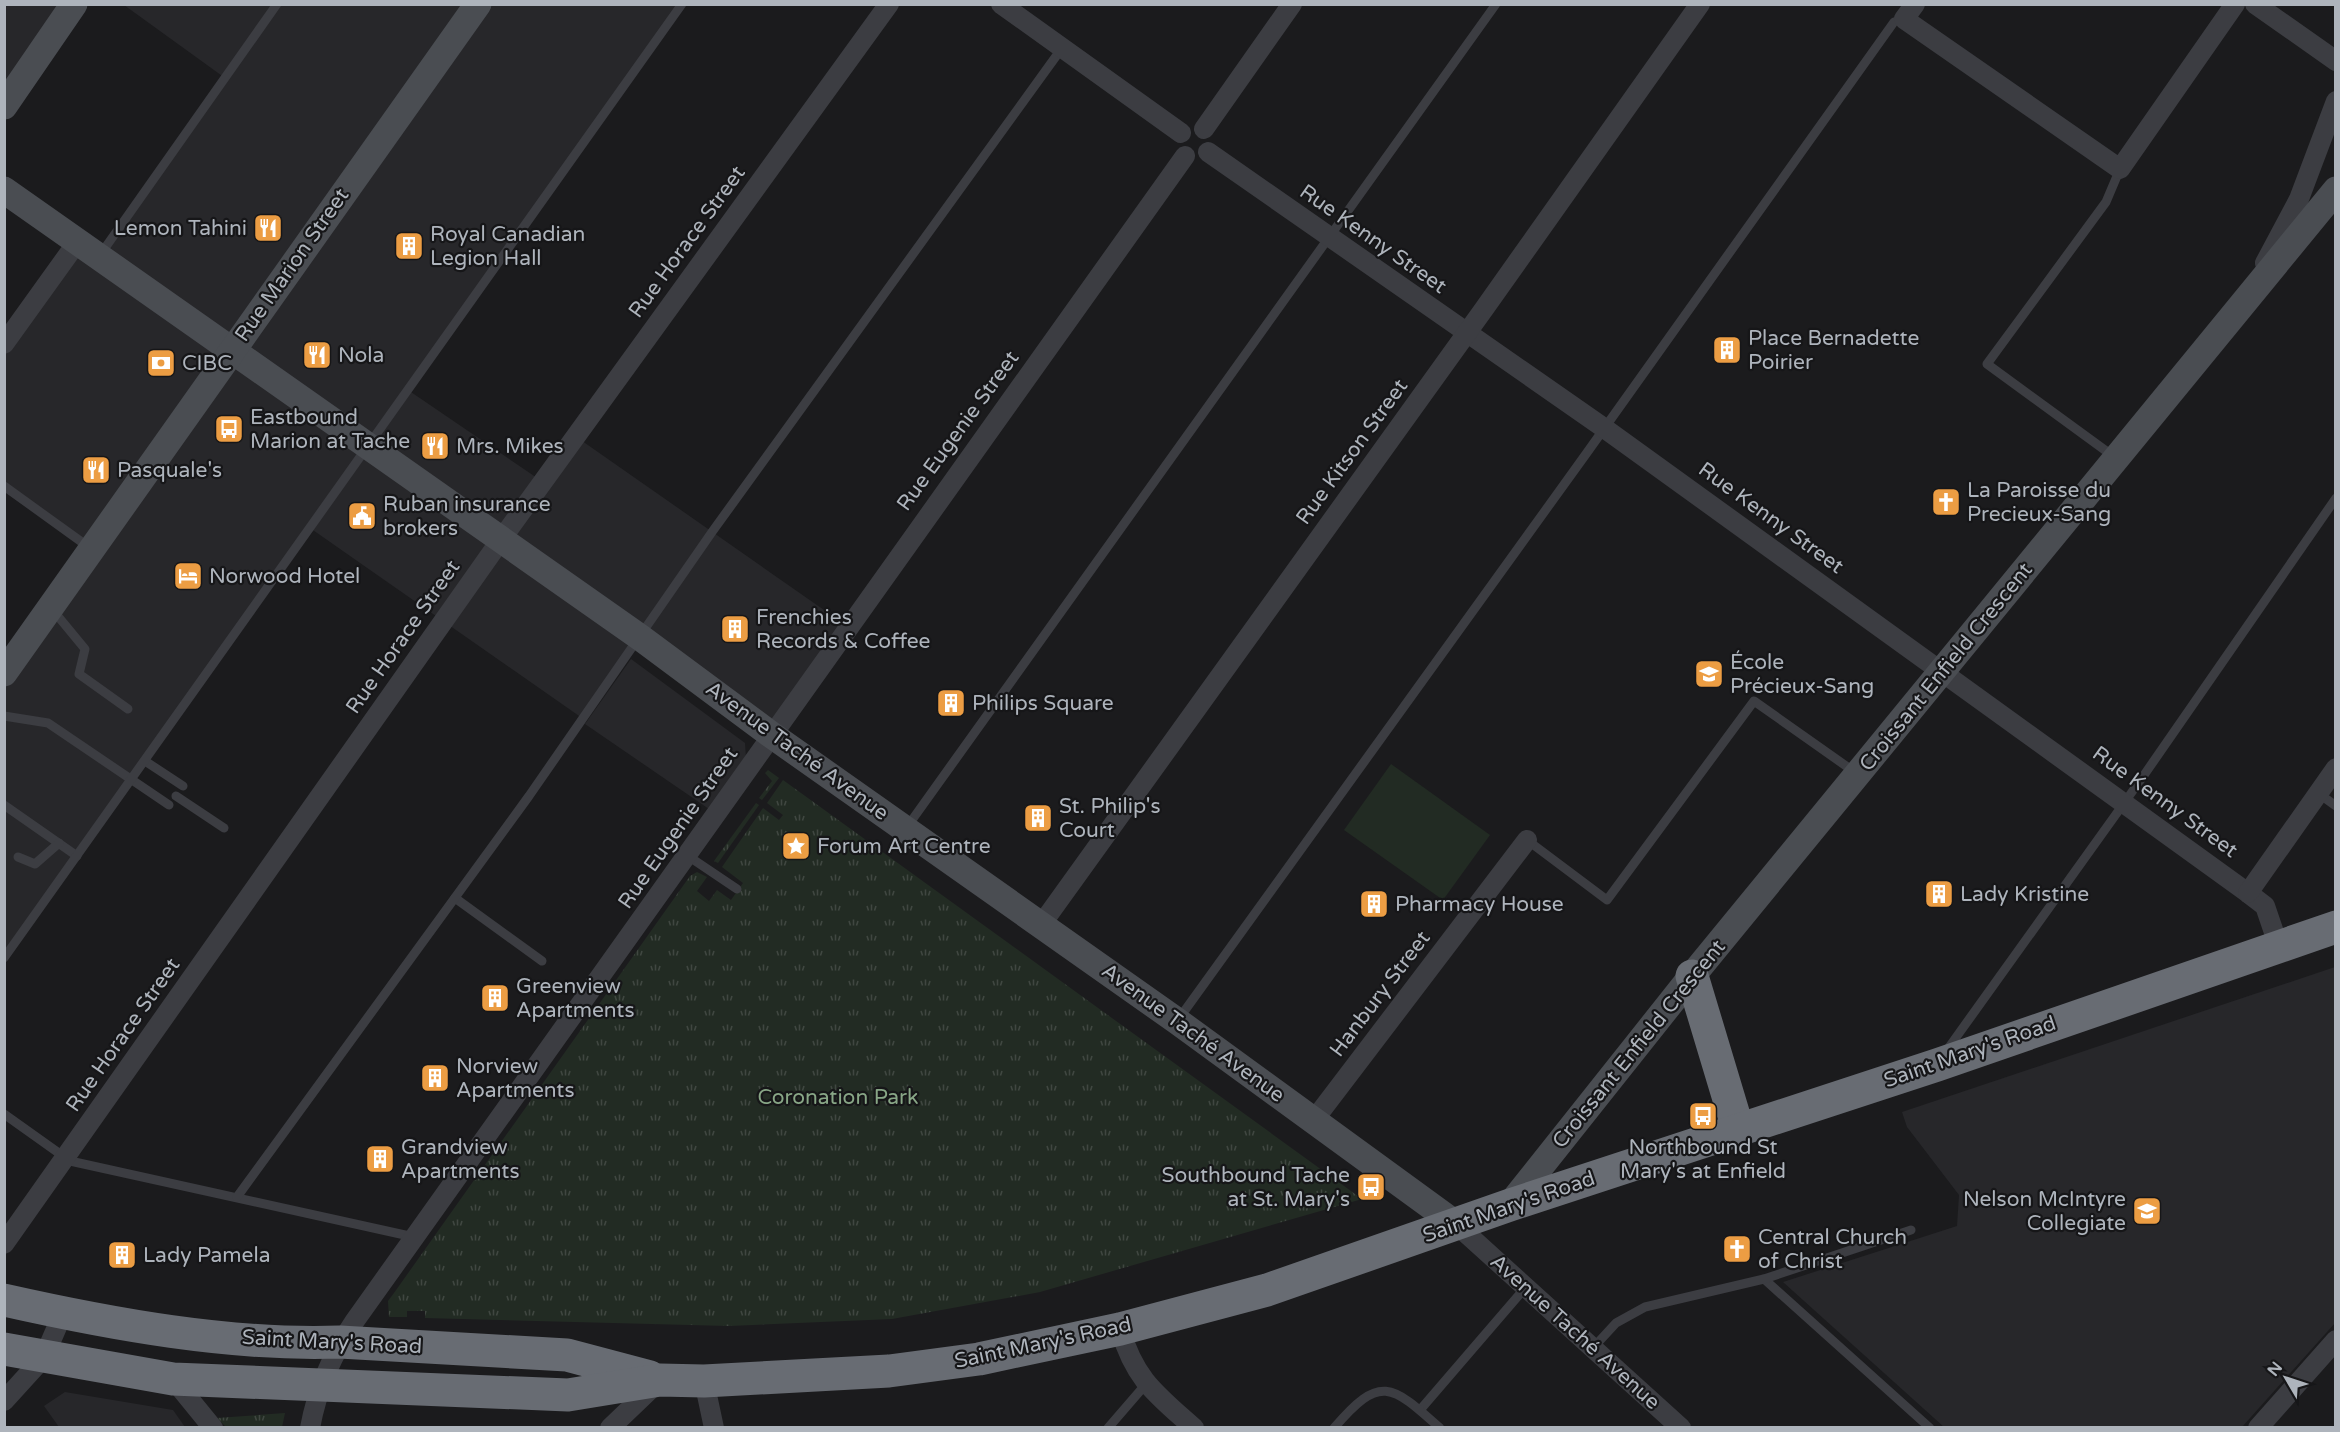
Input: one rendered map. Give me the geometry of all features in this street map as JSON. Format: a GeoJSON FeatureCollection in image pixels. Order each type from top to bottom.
{"type":"FeatureCollection","features":[{"type":"Feature","properties":{"kind":"highway","name":"Saint Mary's Road"},"geometry":{"type":"LineString","coordinates":[[4,1349],[173,1379],[568,1395],[660,1380],[704,1381],[889,1371],[979,1359],[1119,1329],[1267,1290],[1510,1205],[1937,1065],[2336,927]]}},
{"type":"Feature","properties":{"kind":"highway"},"geometry":{"type":"LineString","coordinates":[[1692,976],[1738,1129]]}},
{"type":"Feature","properties":{"kind":"highway","name":"Saint Mary's Road"},"geometry":{"type":"LineString","coordinates":[[4,1300],[63,1313],[178,1332],[312,1343],[340,1342],[567,1355],[660,1380]]}},
{"type":"Feature","properties":{"kind":"street"},"geometry":{"type":"LineString","coordinates":[[4,106],[74,4]]}},
{"type":"Feature","properties":{"kind":"street","name":"Rue Marion Street"},"geometry":{"type":"LineString","coordinates":[[4,673],[478,4]]}},
{"type":"Feature","properties":{"kind":"street","name":"Rue Horace Street"},"geometry":{"type":"LineString","coordinates":[[4,1244],[500,541],[889,4]]}},
{"type":"Feature","properties":{"kind":"street"},"geometry":{"type":"LineString","coordinates":[[1001,4],[1181,133]]}},
{"type":"Feature","properties":{"kind":"street"},"geometry":{"type":"LineString","coordinates":[[1204,129],[1292,4]]}},
{"type":"Feature","properties":{"kind":"street","name":"Rue Kitson Street"},"geometry":{"type":"LineString","coordinates":[[1041,925],[1467,334],[1700,4]]}},
{"type":"Feature","properties":{"kind":"street"},"geometry":{"type":"LineString","coordinates":[[1909,12],[2120,169],[2235,4]]}},
{"type":"Feature","properties":{"kind":"street"},"geometry":{"type":"LineString","coordinates":[[2254,4],[2336,62]]}},
{"type":"Feature","properties":{"kind":"street","name":"Croissant Enfield Crescent"},"geometry":{"type":"LineString","coordinates":[[1510,1205],[1692,976],[2221,330],[2258,274],[2291,216],[2314,163],[2336,101]]}},
{"type":"Feature","properties":{"kind":"street"},"geometry":{"type":"LineString","coordinates":[[1190,127],[1204,129],[1210,138],[1208,152],[1199,159],[1185,156],[1179,147],[1181,133],[1190,127]]}},
{"type":"Feature","properties":{"kind":"street","name":"Rue Kenny Street"},"geometry":{"type":"LineString","coordinates":[[1208,152],[1604,428],[1943,670],[2248,893],[2265,906],[2279,946]]}},
{"type":"Feature","properties":{"kind":"street","name":"Rue Eugenie Street"},"geometry":{"type":"LineString","coordinates":[[310,1428],[322,1385],[340,1342],[688,856],[854,617],[1185,156]]}},
{"type":"Feature","properties":{"kind":"street","name":"Avenue Taché Avenue"},"geometry":{"type":"LineString","coordinates":[[4,189],[500,541],[641,638],[773,736],[1314,1120],[1456,1225],[1681,1428]]}},
{"type":"Feature","properties":{"kind":"street"},"geometry":{"type":"LineString","coordinates":[[2221,330],[2336,190]]}},
{"type":"Feature","properties":{"kind":"street"},"geometry":{"type":"LineString","coordinates":[[4,344],[89,248]]}},
{"type":"Feature","properties":{"kind":"street"},"geometry":{"type":"LineString","coordinates":[[2248,893],[2336,768]]}},
{"type":"Feature","properties":{"kind":"street","name":"Hanbury Street"},"geometry":{"type":"LineString","coordinates":[[1314,1120],[1527,840]]}},
{"type":"Feature","properties":{"kind":"street"},"geometry":{"type":"LineString","coordinates":[[4,1401],[44,1357],[63,1313]]}},
{"type":"Feature","properties":{"kind":"street"},"geometry":{"type":"LineString","coordinates":[[1119,1329],[1129,1359],[1146,1384],[1194,1428]]}},
{"type":"Feature","properties":{"kind":"street"},"geometry":{"type":"LineString","coordinates":[[2258,1428],[2333,1348]]}},
{"type":"Feature","properties":{"kind":"street"},"geometry":{"type":"LineString","coordinates":[[173,1379],[213,1428]]}},
{"type":"Feature","properties":{"kind":"street"},"geometry":{"type":"LineString","coordinates":[[610,1428],[660,1380]]}},
{"type":"Feature","properties":{"kind":"street"},"geometry":{"type":"LineString","coordinates":[[704,1381],[714,1428]]}},
{"type":"Feature","properties":{"kind":"lane"},"geometry":{"type":"LineString","coordinates":[[89,248],[278,4]]}},
{"type":"Feature","properties":{"kind":"lane"},"geometry":{"type":"LineString","coordinates":[[4,958],[682,4]]}},
{"type":"Feature","properties":{"kind":"lane"},"geometry":{"type":"LineString","coordinates":[[905,829],[1330,239],[1496,4]]}},
{"type":"Feature","properties":{"kind":"lane"},"geometry":{"type":"LineString","coordinates":[[1177,1022],[1894,22],[1909,12]]}},
{"type":"Feature","properties":{"kind":"lane"},"geometry":{"type":"LineString","coordinates":[[237,1197],[455,898],[641,638],[712,532],[1062,48]]}},
{"type":"Feature","properties":{"kind":"lane"},"geometry":{"type":"LineString","coordinates":[[2117,459],[1987,364],[2106,202],[2120,169]]}},
{"type":"Feature","properties":{"kind":"lane"},"geometry":{"type":"LineString","coordinates":[[4,486],[92,549]]}},
{"type":"Feature","properties":{"kind":"lane"},"geometry":{"type":"LineString","coordinates":[[1937,1065],[2124,803],[2336,498]]}},
{"type":"Feature","properties":{"kind":"lane"},"geometry":{"type":"LineString","coordinates":[[50,608],[85,649],[79,674],[128,709]]}},
{"type":"Feature","properties":{"kind":"lane"},"geometry":{"type":"LineString","coordinates":[[1527,840],[1607,900],[1754,701],[1857,775]]}},
{"type":"Feature","properties":{"kind":"lane"},"geometry":{"type":"LineString","coordinates":[[4,716],[48,723],[169,805]]}},
{"type":"Feature","properties":{"kind":"lane"},"geometry":{"type":"LineString","coordinates":[[145,761],[183,786]]}},
{"type":"Feature","properties":{"kind":"lane"},"geometry":{"type":"LineString","coordinates":[[2318,793],[2336,806]]}},
{"type":"Feature","properties":{"kind":"lane"},"geometry":{"type":"LineString","coordinates":[[176,796],[224,828]]}},
{"type":"Feature","properties":{"kind":"lane"},"geometry":{"type":"LineString","coordinates":[[4,805],[77,856]]}},
{"type":"Feature","properties":{"kind":"lane"},"geometry":{"type":"LineString","coordinates":[[18,857],[35,864],[58,843]]}},
{"type":"Feature","properties":{"kind":"lane"},"geometry":{"type":"LineString","coordinates":[[688,856],[736,889]]}},
{"type":"Feature","properties":{"kind":"lane"},"geometry":{"type":"LineString","coordinates":[[455,898],[542,961]]}},
{"type":"Feature","properties":{"kind":"lane"},"geometry":{"type":"LineString","coordinates":[[4,1114],[70,1161],[414,1237]]}},
{"type":"Feature","properties":{"kind":"lane"},"geometry":{"type":"LineString","coordinates":[[1592,1348],[1616,1323],[1645,1307],[1764,1278],[1911,1230]]}},
{"type":"Feature","properties":{"kind":"lane"},"geometry":{"type":"LineString","coordinates":[[1764,1278],[1930,1428]]}},
{"type":"Feature","properties":{"kind":"lane"},"geometry":{"type":"LineString","coordinates":[[1420,1410],[1525,1288]]}},
{"type":"Feature","properties":{"kind":"lane"},"geometry":{"type":"LineString","coordinates":[[1108,1428],[1146,1384]]}},
{"type":"Feature","properties":{"kind":"lane"},"geometry":{"type":"LineString","coordinates":[[1334,1428],[1355,1402],[1370,1392],[1386,1389],[1407,1400],[1440,1428]]}},
{"type":"Feature","properties":{"kind":"shaded area"},"geometry":{"type":"Polygon","coordinates":[[[5,5],[74,5],[48,41],[5,81],[5,5]]]}},
{"type":"Feature","properties":{"kind":"shaded area"},"geometry":{"type":"Polygon","coordinates":[[[124,5],[682,5],[408,390],[543,482],[575,436],[847,626],[773,736],[641,638],[582,718],[310,528],[5,958],[5,671],[91,549],[5,486],[5,344],[78,241],[99,256],[225,78],[124,5]]]}},
{"type":"Feature","properties":{"kind":"shaded area"},"geometry":{"type":"Polygon","coordinates":[[[631,659],[745,743],[746,758],[709,809],[585,724],[631,659]]]}},
{"type":"Feature","properties":{"kind":"shaded area","name":"Nelson McIntyre Collegiate"},"geometry":{"type":"Polygon","coordinates":[[[2335,967],[2335,1323],[2242,1427],[1944,1427],[1783,1282],[1957,1226],[1959,1195],[1907,1127],[1902,1112],[2335,967]]]}},
{"type":"Feature","properties":{"kind":"shaded area"},"geometry":{"type":"Polygon","coordinates":[[[65,1392],[173,1410],[185,1427],[59,1427],[44,1406],[65,1392]]]}},
{"type":"Feature","properties":{"kind":"green space"},"geometry":{"type":"Polygon","coordinates":[[[1391,764],[1490,835],[1443,900],[1344,830],[1391,764]]]}},
{"type":"Feature","properties":{"kind":"green space"},"geometry":{"type":"Polygon","coordinates":[[[768,770],[779,778],[762,800],[759,798],[772,781],[765,773],[768,770]]]}},
{"type":"Feature","properties":{"kind":"green space","name":"Coronation Park"},"geometry":{"type":"Polygon","coordinates":[[[783,780],[1362,1199],[1040,1292],[892,1319],[729,1326],[425,1318],[425,1311],[407,1311],[407,1317],[389,1317],[388,1301],[690,876],[697,872],[707,877],[697,891],[709,901],[717,890],[731,900],[743,883],[722,867],[763,808],[779,820],[783,815],[767,803],[783,780]]]}},
{"type":"Feature","properties":{"kind":"green space"},"geometry":{"type":"Polygon","coordinates":[[[756,803],[759,805],[718,863],[714,861],[756,803]]]}},
{"type":"Feature","properties":{"kind":"green space"},"geometry":{"type":"Polygon","coordinates":[[[285,1413],[282,1427],[226,1427],[217,1418],[285,1413]]]}},
{"type":"Feature","properties":{"kind":"place","name":"Lemon Tahini"},"geometry":{"type":"Point","coordinates":[268,228]}},
{"type":"Feature","properties":{"kind":"place","name":"Royal Canadian Legion Hall"},"geometry":{"type":"Point","coordinates":[409,246]}},
{"type":"Feature","properties":{"kind":"place","name":"Place Bernadette Poirier"},"geometry":{"type":"Point","coordinates":[1727,350]}},
{"type":"Feature","properties":{"kind":"place","name":"Nola"},"geometry":{"type":"Point","coordinates":[317,355]}},
{"type":"Feature","properties":{"kind":"place","name":"CIBC"},"geometry":{"type":"Point","coordinates":[161,363]}},
{"type":"Feature","properties":{"kind":"place","name":"Eastbound Marion at Tache"},"geometry":{"type":"Point","coordinates":[229,429]}},
{"type":"Feature","properties":{"kind":"place","name":"Mrs. Mikes"},"geometry":{"type":"Point","coordinates":[435,446]}},
{"type":"Feature","properties":{"kind":"place","name":"Pasquale's"},"geometry":{"type":"Point","coordinates":[96,470]}},
{"type":"Feature","properties":{"kind":"place","name":"La Paroisse du Precieux-Sang"},"geometry":{"type":"Point","coordinates":[1946,502]}},
{"type":"Feature","properties":{"kind":"place","name":"Ruban insurance brokers"},"geometry":{"type":"Point","coordinates":[362,516]}},
{"type":"Feature","properties":{"kind":"place","name":"Norwood Hotel"},"geometry":{"type":"Point","coordinates":[188,576]}},
{"type":"Feature","properties":{"kind":"place","name":"Frenchies Records & Coffee"},"geometry":{"type":"Point","coordinates":[735,629]}},
{"type":"Feature","properties":{"kind":"place","name":"École Précieux-Sang"},"geometry":{"type":"Point","coordinates":[1709,674]}},
{"type":"Feature","properties":{"kind":"place","name":"Philips Square"},"geometry":{"type":"Point","coordinates":[951,703]}},
{"type":"Feature","properties":{"kind":"place","name":"St. Philip's Court"},"geometry":{"type":"Point","coordinates":[1038,818]}},
{"type":"Feature","properties":{"kind":"place","name":"Forum Art Centre"},"geometry":{"type":"Point","coordinates":[796,846]}},
{"type":"Feature","properties":{"kind":"place","name":"Lady Kristine"},"geometry":{"type":"Point","coordinates":[1939,894]}},
{"type":"Feature","properties":{"kind":"place","name":"Pharmacy House"},"geometry":{"type":"Point","coordinates":[1374,904]}},
{"type":"Feature","properties":{"kind":"place","name":"Greenview Apartments"},"geometry":{"type":"Point","coordinates":[495,998]}},
{"type":"Feature","properties":{"kind":"place","name":"Norview Apartments"},"geometry":{"type":"Point","coordinates":[435,1078]}},
{"type":"Feature","properties":{"kind":"place","name":"Northbound St Mary's at Enfield"},"geometry":{"type":"Point","coordinates":[1703,1116]}},
{"type":"Feature","properties":{"kind":"place","name":"Grandview Apartments"},"geometry":{"type":"Point","coordinates":[380,1159]}},
{"type":"Feature","properties":{"kind":"place","name":"Southbound Tache at St. Mary's"},"geometry":{"type":"Point","coordinates":[1371,1187]}},
{"type":"Feature","properties":{"kind":"place","name":"Nelson McIntyre Collegiate"},"geometry":{"type":"Point","coordinates":[2147,1211]}},
{"type":"Feature","properties":{"kind":"place","name":"Central Church of Christ"},"geometry":{"type":"Point","coordinates":[1737,1249]}},
{"type":"Feature","properties":{"kind":"place","name":"Lady Pamela"},"geometry":{"type":"Point","coordinates":[122,1255]}}]}
